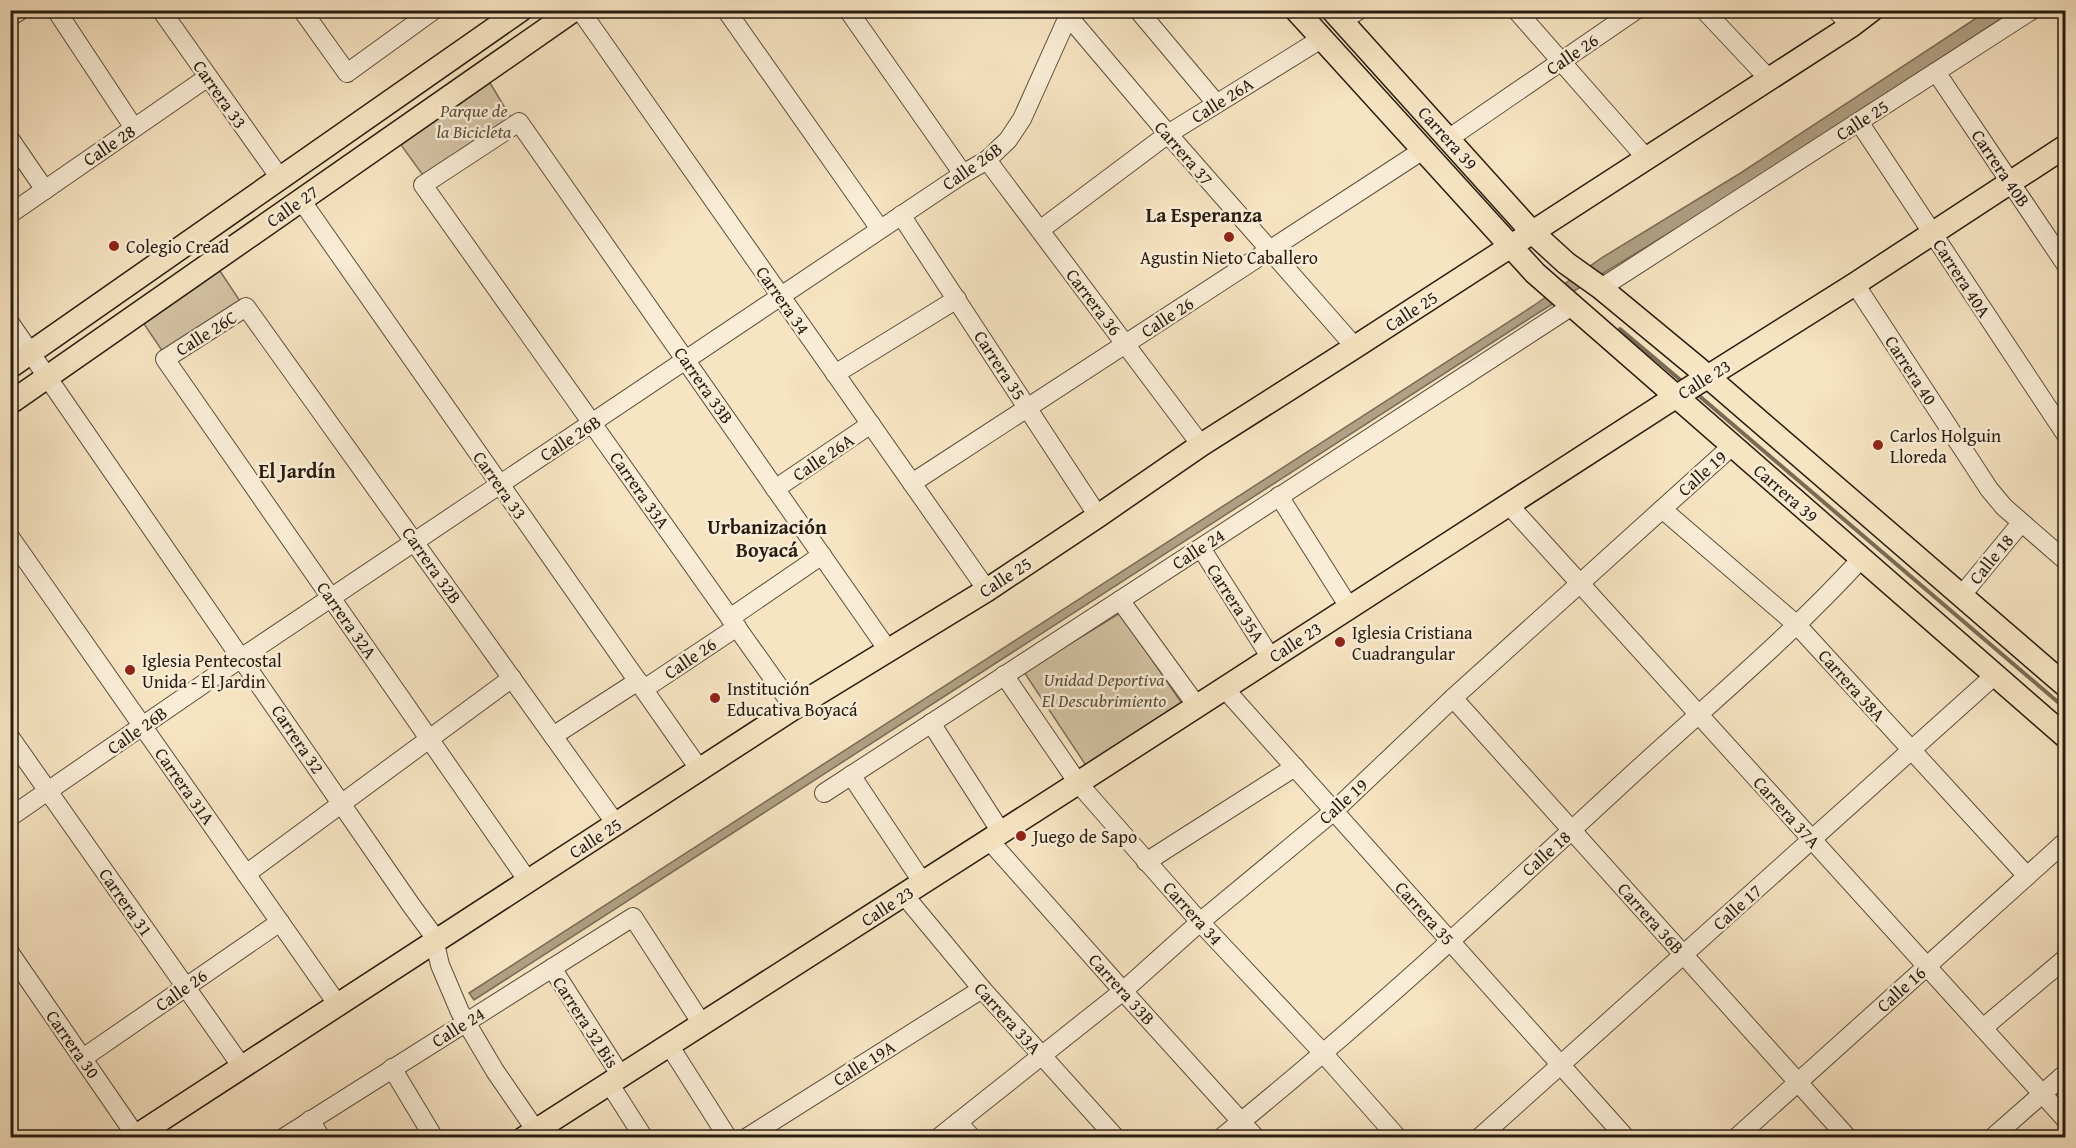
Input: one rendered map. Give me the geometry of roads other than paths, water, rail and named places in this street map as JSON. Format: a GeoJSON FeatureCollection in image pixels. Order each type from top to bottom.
{"type":"FeatureCollection","features":[{"type":"Feature","properties":{"kind":"main road","name":"Calle 27"},"geometry":{"type":"LineString","coordinates":[[10,367],[521,10]]}},
{"type":"Feature","properties":{"kind":"main road","name":"Calle 27"},"geometry":{"type":"LineString","coordinates":[[10,403],[574,10]]}},
{"type":"Feature","properties":{"kind":"main road","name":"Carrera 39"},"geometry":{"type":"LineString","coordinates":[[1296,10],[1510,246],[1563,298],[1693,386],[1961,596],[2066,686]]}},
{"type":"Feature","properties":{"kind":"main road","name":"Carrera 39"},"geometry":{"type":"LineString","coordinates":[[1344,14],[1449,139],[1532,232],[1585,277],[1693,386],[1732,446],[2066,737]]}},
{"type":"Feature","properties":{"kind":"main road","name":"Calle 25"},"geometry":{"type":"LineString","coordinates":[[134,1136],[795,708],[987,590],[1201,445],[1769,79],[1855,15]]}},
{"type":"Feature","properties":{"kind":"main road","name":"Calle 23"},"geometry":{"type":"LineString","coordinates":[[534,1135],[615,1079],[1855,284],[2066,146]]}},
{"type":"Feature","properties":{"kind":"main road","name":"Carrera 39"},"geometry":{"type":"LineString","coordinates":[[1510,246],[1585,277]]}},
{"type":"Feature","properties":{"kind":"street"},"geometry":{"type":"LineString","coordinates":[[10,17],[21,10]]}},
{"type":"Feature","properties":{"kind":"street"},"geometry":{"type":"LineString","coordinates":[[56,10],[134,128]]}},
{"type":"Feature","properties":{"kind":"street","name":"Carrera 33"},"geometry":{"type":"LineString","coordinates":[[161,10],[280,178]]}},
{"type":"Feature","properties":{"kind":"street"},"geometry":{"type":"LineString","coordinates":[[302,10],[347,73],[434,10]]}},
{"type":"Feature","properties":{"kind":"street","name":"Carrera 34"},"geometry":{"type":"LineString","coordinates":[[580,10],[987,590]]}},
{"type":"Feature","properties":{"kind":"street"},"geometry":{"type":"LineString","coordinates":[[726,10],[880,229]]}},
{"type":"Feature","properties":{"kind":"street"},"geometry":{"type":"LineString","coordinates":[[848,10],[963,174]]}},
{"type":"Feature","properties":{"kind":"street"},"geometry":{"type":"LineString","coordinates":[[1138,10],[1216,103]]}},
{"type":"Feature","properties":{"kind":"street"},"geometry":{"type":"LineString","coordinates":[[1516,10],[1646,158]]}},
{"type":"Feature","properties":{"kind":"street","name":"Calle 26"},"geometry":{"type":"LineString","coordinates":[[1449,139],[1636,10]]}},
{"type":"Feature","properties":{"kind":"street"},"geometry":{"type":"LineString","coordinates":[[1704,10],[1769,79]]}},
{"type":"Feature","properties":{"kind":"street","name":"Calle 25"},"geometry":{"type":"LineString","coordinates":[[1585,277],[1859,122],[2032,10]]}},
{"type":"Feature","properties":{"kind":"street","name":"Calle 26B"},"geometry":{"type":"LineString","coordinates":[[10,817],[242,657],[880,229],[987,160],[1008,140],[1022,119],[1067,13]]}},
{"type":"Feature","properties":{"kind":"street","name":"Carrera 37"},"geometry":{"type":"LineString","coordinates":[[1067,13],[1168,134],[1356,347]]}},
{"type":"Feature","properties":{"kind":"street","name":"Calle 26A"},"geometry":{"type":"LineString","coordinates":[[1040,231],[1168,134],[1321,39]]}},
{"type":"Feature","properties":{"kind":"street","name":"Carrera 40B"},"geometry":{"type":"LineString","coordinates":[[1936,72],[2066,266]]}},
{"type":"Feature","properties":{"kind":"street","name":"Calle 28"},"geometry":{"type":"LineString","coordinates":[[10,214],[208,77]]}},
{"type":"Feature","properties":{"kind":"street","name":"Carrera 33A"},"geometry":{"type":"LineString","coordinates":[[519,122],[423,184],[795,708]]}},
{"type":"Feature","properties":{"kind":"street","name":"Carrera 33B"},"geometry":{"type":"LineString","coordinates":[[519,122],[888,650]]}},
{"type":"Feature","properties":{"kind":"street","name":"Carrera 40A"},"geometry":{"type":"LineString","coordinates":[[1859,122],[2066,435]]}},
{"type":"Feature","properties":{"kind":"street"},"geometry":{"type":"LineString","coordinates":[[10,139],[45,189]]}},
{"type":"Feature","properties":{"kind":"street","name":"Calle 26"},"geometry":{"type":"LineString","coordinates":[[912,483],[1423,150]]}},
{"type":"Feature","properties":{"kind":"street","name":"Carrera 36"},"geometry":{"type":"LineString","coordinates":[[987,160],[1201,445]]}},
{"type":"Feature","properties":{"kind":"street","name":"Carrera 33"},"geometry":{"type":"LineString","coordinates":[[301,200],[700,770]]}},
{"type":"Feature","properties":{"kind":"street","name":"Carrera 35"},"geometry":{"type":"LineString","coordinates":[[902,215],[1098,516]]}},
{"type":"Feature","properties":{"kind":"street","name":"Carrera 40"},"geometry":{"type":"LineString","coordinates":[[1855,284],[1989,489],[2021,523],[2066,561]]}},
{"type":"Feature","properties":{"kind":"street","name":"Calle 24"},"geometry":{"type":"LineString","coordinates":[[824,793],[1279,496],[1563,298]]}},
{"type":"Feature","properties":{"kind":"street"},"geometry":{"type":"LineString","coordinates":[[835,374],[957,299]]}},
{"type":"Feature","properties":{"kind":"street","name":"Calle 26C"},"geometry":{"type":"LineString","coordinates":[[165,358],[246,307]]}},
{"type":"Feature","properties":{"kind":"street","name":"Carrera 32B"},"geometry":{"type":"LineString","coordinates":[[246,307],[616,824]]}},
{"type":"Feature","properties":{"kind":"street","name":"Carrera 32"},"geometry":{"type":"LineString","coordinates":[[10,323],[433,935],[440,965],[463,1017],[534,1135]]}},
{"type":"Feature","properties":{"kind":"street","name":"Carrera 32A"},"geometry":{"type":"LineString","coordinates":[[165,358],[528,881]]}},
{"type":"Feature","properties":{"kind":"street","name":"Calle 26A"},"geometry":{"type":"LineString","coordinates":[[775,489],[871,424]]}},
{"type":"Feature","properties":{"kind":"street","name":"Calle 19"},"geometry":{"type":"LineString","coordinates":[[938,1137],[1123,991],[1200,922],[1334,811],[1454,698],[1732,446]]}},
{"type":"Feature","properties":{"kind":"street"},"geometry":{"type":"LineString","coordinates":[[1279,496],[1348,607]]}},
{"type":"Feature","properties":{"kind":"street","name":"Carrera 37A"},"geometry":{"type":"LineString","coordinates":[[1509,505],[2066,1119]]}},
{"type":"Feature","properties":{"kind":"street","name":"Carrera 38A"},"geometry":{"type":"LineString","coordinates":[[1662,509],[1797,625],[2027,876]]}},
{"type":"Feature","properties":{"kind":"street","name":"Calle 18"},"geometry":{"type":"LineString","coordinates":[[1961,596],[2021,523]]}},
{"type":"Feature","properties":{"kind":"street","name":"Carrera 31A"},"geometry":{"type":"LineString","coordinates":[[10,537],[338,1005]]}},
{"type":"Feature","properties":{"kind":"street","name":"Carrera 35A"},"geometry":{"type":"LineString","coordinates":[[1201,548],[1271,658]]}},
{"type":"Feature","properties":{"kind":"street","name":"Calle 26"},"geometry":{"type":"LineString","coordinates":[[553,736],[641,685],[734,622],[822,555]]}},
{"type":"Feature","properties":{"kind":"street","name":"Calle 18"},"geometry":{"type":"LineString","coordinates":[[1221,1137],[1323,1053],[1572,830],[1797,625],[1861,559]]}},
{"type":"Feature","properties":{"kind":"street"},"geometry":{"type":"LineString","coordinates":[[1120,600],[1197,706]]}},
{"type":"Feature","properties":{"kind":"street","name":"Carrera 34"},"geometry":{"type":"LineString","coordinates":[[1004,675],[1078,783],[1200,922],[1398,1137]]}},
{"type":"Feature","properties":{"kind":"street","name":"Calle 17"},"geometry":{"type":"LineString","coordinates":[[1479,1137],[1995,675]]}},
{"type":"Feature","properties":{"kind":"street"},"geometry":{"type":"LineString","coordinates":[[246,874],[431,740],[512,678]]}},
{"type":"Feature","properties":{"kind":"street","name":"Carrera 35"},"geometry":{"type":"LineString","coordinates":[[1224,688],[1626,1137]]}},
{"type":"Feature","properties":{"kind":"street","name":"Carrera 36B"},"geometry":{"type":"LineString","coordinates":[[1454,698],[1848,1137]]}},
{"type":"Feature","properties":{"kind":"street","name":"Carrera 33B"},"geometry":{"type":"LineString","coordinates":[[931,723],[995,836],[1123,991],[1256,1137]]}},
{"type":"Feature","properties":{"kind":"street","name":"Carrera 31"},"geometry":{"type":"LineString","coordinates":[[10,737],[242,1067]]}},
{"type":"Feature","properties":{"kind":"street"},"geometry":{"type":"LineString","coordinates":[[1146,862],[1295,767]]}},
{"type":"Feature","properties":{"kind":"street","name":"Carrera 33A"},"geometry":{"type":"LineString","coordinates":[[851,775],[913,889],[982,989],[1116,1137]]}},
{"type":"Feature","properties":{"kind":"street","name":"Calle 16"},"geometry":{"type":"LineString","coordinates":[[1736,1137],[2066,841]]}},
{"type":"Feature","properties":{"kind":"street","name":"Calle 24"},"geometry":{"type":"LineString","coordinates":[[283,1137],[392,1068],[463,1017],[552,968],[633,917],[702,1024]]}},
{"type":"Feature","properties":{"kind":"street","name":"Calle 26"},"geometry":{"type":"LineString","coordinates":[[83,1058],[280,922]]}},
{"type":"Feature","properties":{"kind":"street","name":"Carrera 30"},"geometry":{"type":"LineString","coordinates":[[10,953],[134,1136]]}},
{"type":"Feature","properties":{"kind":"street"},"geometry":{"type":"LineString","coordinates":[[1983,1028],[2066,958]]}},
{"type":"Feature","properties":{"kind":"street","name":"Carrera 32 Bis"},"geometry":{"type":"LineString","coordinates":[[552,968],[615,1079],[644,1137]]}},
{"type":"Feature","properties":{"kind":"street","name":"Calle 19A"},"geometry":{"type":"LineString","coordinates":[[746,1137],[982,989]]}},
{"type":"Feature","properties":{"kind":"street"},"geometry":{"type":"LineString","coordinates":[[669,1045],[728,1137]]}},
{"type":"Feature","properties":{"kind":"street"},"geometry":{"type":"LineString","coordinates":[[392,1068],[434,1137]]}},
{"type":"Feature","properties":{"kind":"street"},"geometry":{"type":"LineString","coordinates":[[1992,1137],[2066,1073]]}},
{"type":"Feature","properties":{"kind":"street"},"geometry":{"type":"LineString","coordinates":[[310,1120],[321,1137]]}},
{"type":"Feature","properties":{"kind":"street"},"geometry":{"type":"LineString","coordinates":[[958,1122],[972,1137]]}},
{"type":"Feature","properties":{"kind":"waterway"},"geometry":{"type":"LineString","coordinates":[[1620,329],[1684,383]]}},
{"type":"Feature","properties":{"kind":"waterway"},"geometry":{"type":"LineString","coordinates":[[1697,394],[2066,709]]}},
{"type":"Feature","properties":{"kind":"place","name":"Agustin Nieto Caballero"},"geometry":{"type":"Point","coordinates":[1229,237]}},
{"type":"Feature","properties":{"kind":"place","name":"Colegio Cread"},"geometry":{"type":"Point","coordinates":[114,246]}},
{"type":"Feature","properties":{"kind":"place","name":"Carlos Holguin Lloreda"},"geometry":{"type":"Point","coordinates":[1878,445]}},
{"type":"Feature","properties":{"kind":"place","name":"Iglesia Cristiana Cuadrangular"},"geometry":{"type":"Point","coordinates":[1340,642]}},
{"type":"Feature","properties":{"kind":"place","name":"Iglesia Pentecostal Unida - El Jardin"},"geometry":{"type":"Point","coordinates":[130,670]}},
{"type":"Feature","properties":{"kind":"place","name":"Institución Educativa Boyacá"},"geometry":{"type":"Point","coordinates":[715,698]}},
{"type":"Feature","properties":{"kind":"place","name":"Juego de Sapo"},"geometry":{"type":"Point","coordinates":[1021,836]}},
{"type":"Feature","properties":{"kind":"district","name":"La Esperanza"},"geometry":{"type":"Point","coordinates":[1204,214]}},
{"type":"Feature","properties":{"kind":"district","name":"El Jardín"},"geometry":{"type":"Point","coordinates":[297,470]}},
{"type":"Feature","properties":{"kind":"district","name":"Urbanización Boyacá"},"geometry":{"type":"Point","coordinates":[767,538]}},
{"type":"Feature","properties":{"kind":"park label","name":"Parque de la Bicicleta"},"geometry":{"type":"Point","coordinates":[474,120]}},
{"type":"Feature","properties":{"kind":"park label","name":"Unidad Deportiva El Descubrimiento"},"geometry":{"type":"Point","coordinates":[1104,689]}}]}
